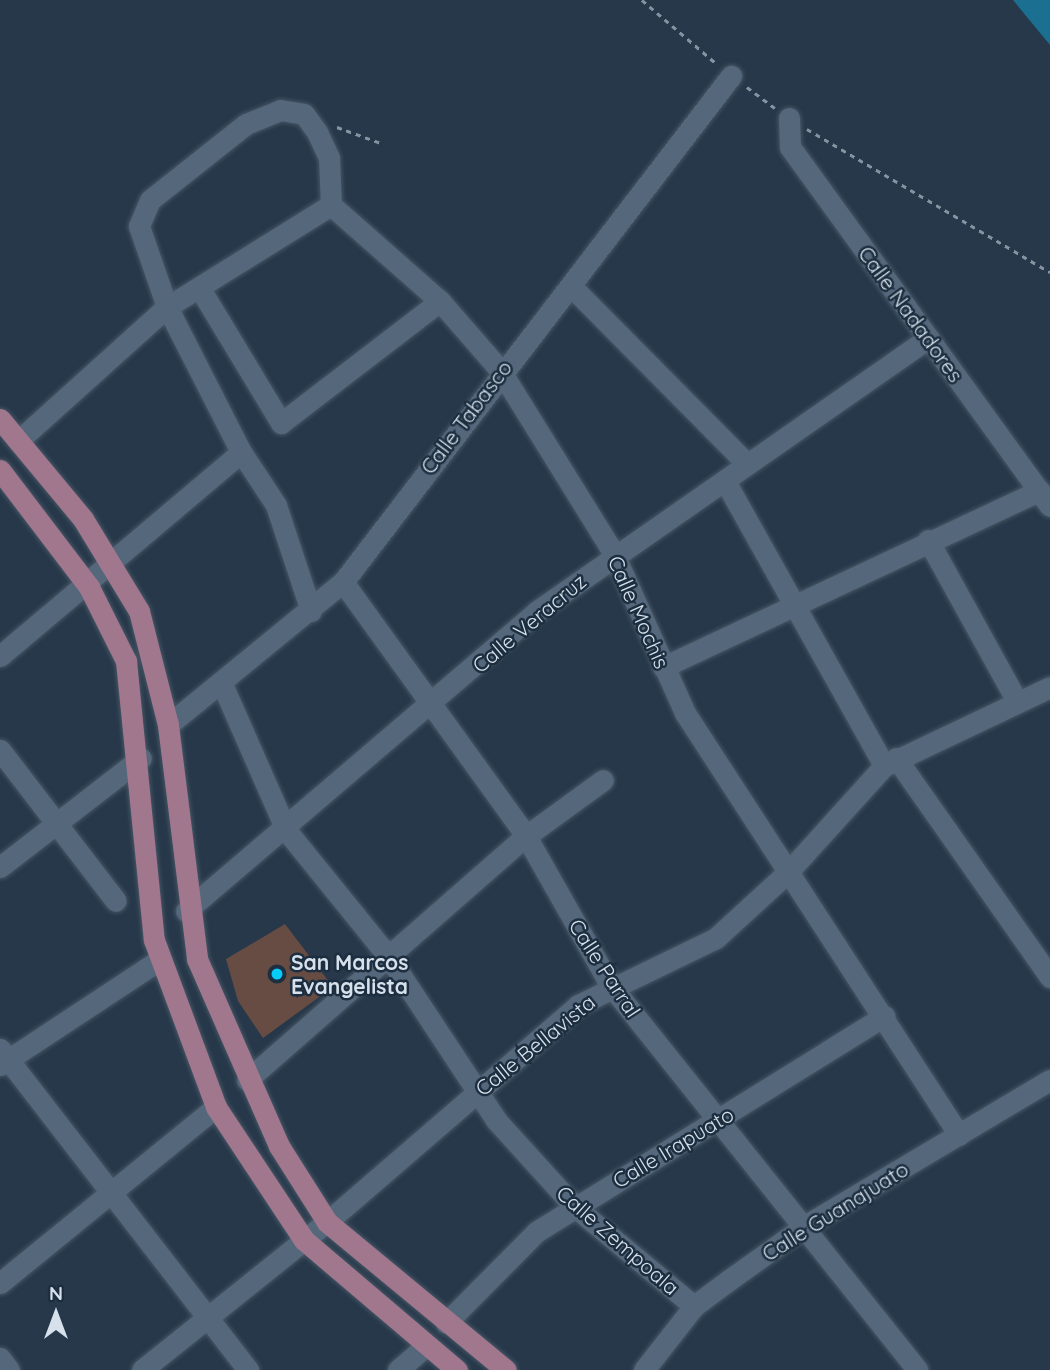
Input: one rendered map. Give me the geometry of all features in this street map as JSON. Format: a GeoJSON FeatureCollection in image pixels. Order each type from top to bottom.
{"type":"FeatureCollection","features":[{"type":"Feature","properties":{"kind":"main road"},"geometry":{"type":"LineString","coordinates":[[0,419],[114,565],[150,641],[168,725],[186,911],[197,960],[247,1080],[327,1222],[506,1370]]}},
{"type":"Feature","properties":{"kind":"main road"},"geometry":{"type":"LineString","coordinates":[[0,470],[89,587],[126,661],[141,758],[148,901],[159,960],[216,1107],[304,1240],[457,1370]]}},
{"type":"Feature","properties":{"kind":"street","name":"Calle Tabasco"},"geometry":{"type":"LineString","coordinates":[[168,725],[222,684],[343,582],[500,370],[572,286],[731,76]]}},
{"type":"Feature","properties":{"kind":"street"},"geometry":{"type":"LineString","coordinates":[[18,440],[167,307],[331,205],[327,150],[304,114],[280,110],[246,124],[140,214],[140,235],[167,307],[241,452],[276,505],[311,611]]}},
{"type":"Feature","properties":{"kind":"street","name":"Calle Nadadores"},"geometry":{"type":"LineString","coordinates":[[789,118],[790,147],[1045,498]]}},
{"type":"Feature","properties":{"kind":"street","name":"Calle Mochis"},"geometry":{"type":"LineString","coordinates":[[331,205],[440,301],[500,370],[614,554],[685,713],[959,1135]]}},
{"type":"Feature","properties":{"kind":"street"},"geometry":{"type":"LineString","coordinates":[[572,286],[747,464]]}},
{"type":"Feature","properties":{"kind":"street"},"geometry":{"type":"LineString","coordinates":[[199,287],[281,423],[440,301]]}},
{"type":"Feature","properties":{"kind":"street","name":"Calle Veracruz"},"geometry":{"type":"LineString","coordinates":[[186,911],[614,554],[725,481],[928,338]]}},
{"type":"Feature","properties":{"kind":"street"},"geometry":{"type":"LineString","coordinates":[[0,656],[89,587],[241,452]]}},
{"type":"Feature","properties":{"kind":"street"},"geometry":{"type":"LineString","coordinates":[[725,481],[890,762],[1050,977]]}},
{"type":"Feature","properties":{"kind":"street"},"geometry":{"type":"LineString","coordinates":[[663,667],[928,540],[1045,498]]}},
{"type":"Feature","properties":{"kind":"street"},"geometry":{"type":"LineString","coordinates":[[928,540],[1017,701]]}},
{"type":"Feature","properties":{"kind":"street","name":"Calle Parral"},"geometry":{"type":"LineString","coordinates":[[343,582],[430,707],[526,836],[611,986],[917,1370]]}},
{"type":"Feature","properties":{"kind":"street","name":"Calle Zempoala"},"geometry":{"type":"LineString","coordinates":[[222,684],[286,830],[388,956],[476,1091],[575,1207],[694,1306]]}},
{"type":"Feature","properties":{"kind":"street","name":"Calle Bellavista"},"geometry":{"type":"LineString","coordinates":[[142,1370],[327,1222],[578,1005],[611,986],[716,938],[789,871],[890,762],[1050,687]]}},
{"type":"Feature","properties":{"kind":"street"},"geometry":{"type":"LineString","coordinates":[[0,750],[116,901]]}},
{"type":"Feature","properties":{"kind":"street"},"geometry":{"type":"LineString","coordinates":[[0,867],[141,758]]}},
{"type":"Feature","properties":{"kind":"street"},"geometry":{"type":"LineString","coordinates":[[247,1080],[526,836],[603,780]]}},
{"type":"Feature","properties":{"kind":"street"},"geometry":{"type":"LineString","coordinates":[[159,960],[2,1058],[114,1190],[248,1370]]}},
{"type":"Feature","properties":{"kind":"street","name":"Calle Irapuato"},"geometry":{"type":"LineString","coordinates":[[446,1323],[512,1251],[575,1207],[884,1016]]}},
{"type":"Feature","properties":{"kind":"street","name":"Calle Guanajuato"},"geometry":{"type":"LineString","coordinates":[[644,1370],[694,1306],[803,1227],[1050,1080]]}},
{"type":"Feature","properties":{"kind":"street"},"geometry":{"type":"LineString","coordinates":[[0,1283],[216,1107]]}},
{"type":"Feature","properties":{"kind":"street"},"geometry":{"type":"LineString","coordinates":[[398,1370],[426,1346]]}},
{"type":"Feature","properties":{"kind":"street"},"geometry":{"type":"LineString","coordinates":[[0,1358],[9,1370]]}},
{"type":"Feature","properties":{"kind":"path"},"geometry":{"type":"LineString","coordinates":[[642,0],[731,76],[789,118],[1050,272]]}},
{"type":"Feature","properties":{"kind":"path"},"geometry":{"type":"LineString","coordinates":[[304,114],[382,143]]}},
{"type":"Feature","properties":{"kind":"water"},"geometry":{"type":"Polygon","coordinates":[[[1013,0],[1050,0],[1050,45],[1013,0]]]}},
{"type":"Feature","properties":{"kind":"building","name":"San Marcos Evangelista"},"geometry":{"type":"Polygon","coordinates":[[[285,924],[333,987],[263,1038],[238,1001],[226,959],[285,924]]]}},
{"type":"Feature","properties":{"kind":"place","name":"San Marcos Evangelista"},"geometry":{"type":"Point","coordinates":[277,974]}}]}
